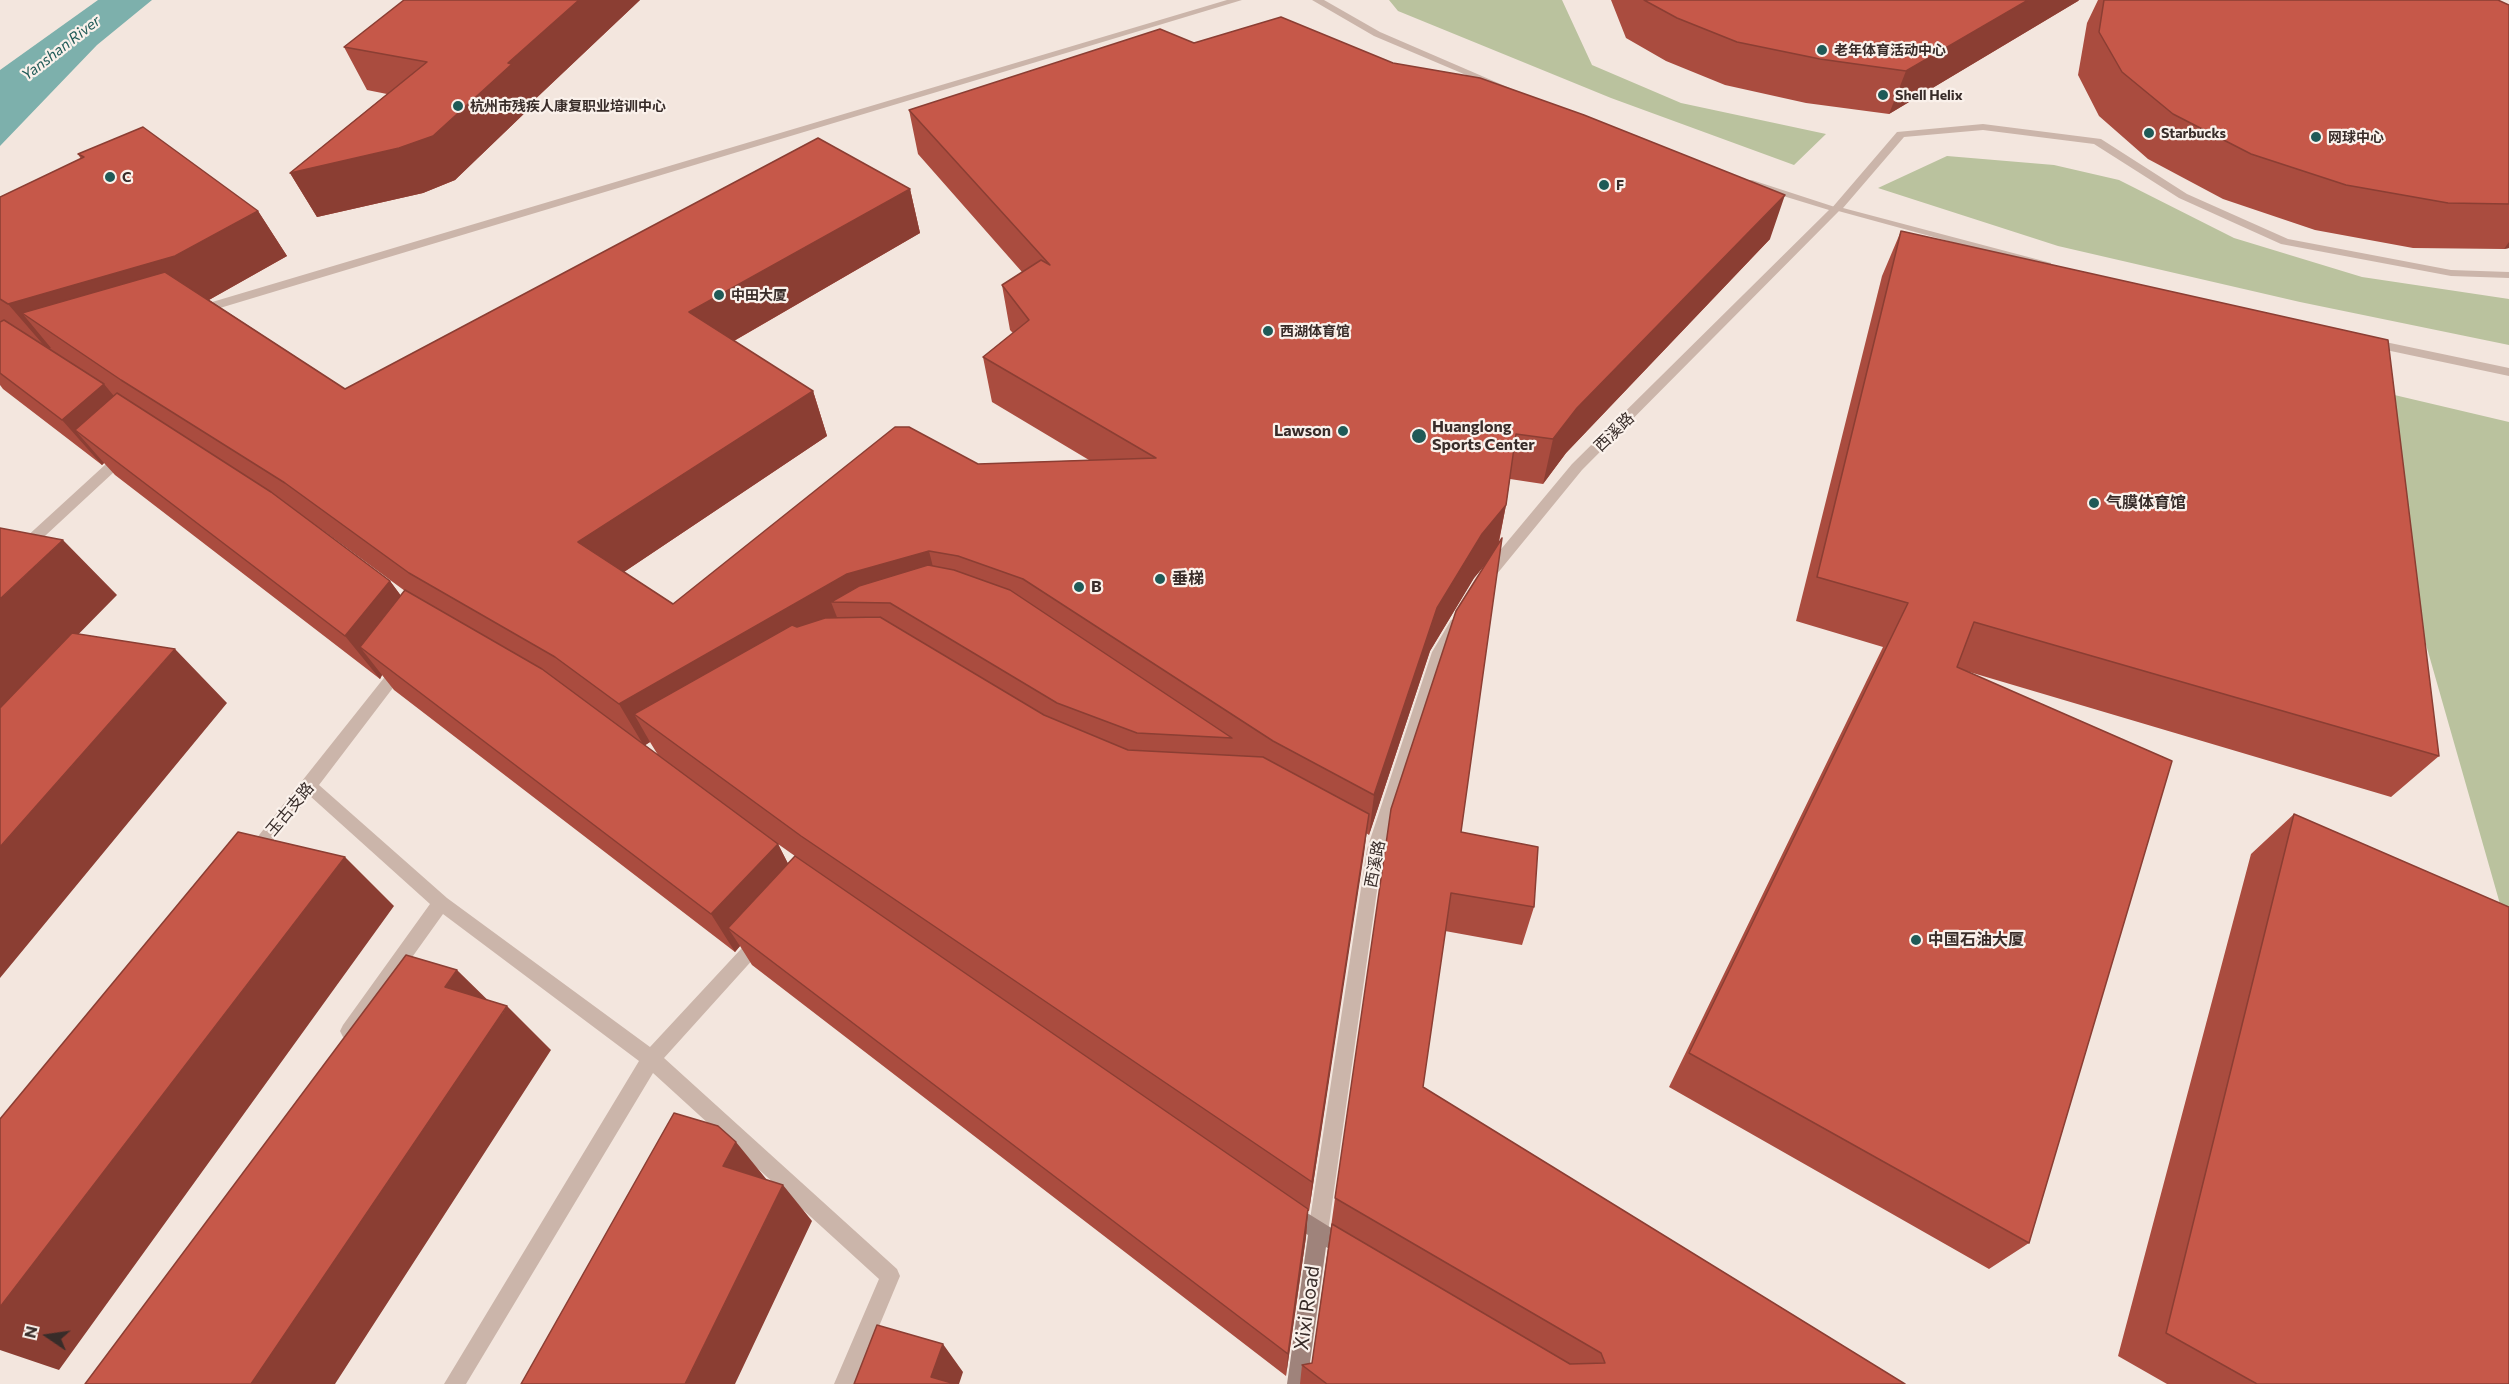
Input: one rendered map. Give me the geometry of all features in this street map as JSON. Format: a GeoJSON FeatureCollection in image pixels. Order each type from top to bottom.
{"type":"FeatureCollection","features":[{"type":"Feature","properties":{"kind":"main road"},"geometry":{"type":"LineString","coordinates":[[1279,1205],[1318,1232],[1359,1256]]}},
{"type":"Feature","properties":{"kind":"main road","name":"Xixi Road"},"geometry":{"type":"LineString","coordinates":[[1297,1384],[1318,1232]]}},
{"type":"Feature","properties":{"kind":"street"},"geometry":{"type":"LineString","coordinates":[[183,315],[1237,0]]}},
{"type":"Feature","properties":{"kind":"street"},"geometry":{"type":"LineString","coordinates":[[1317,0],[1377,34],[1519,94]]}},
{"type":"Feature","properties":{"kind":"street","name":"西溪路"},"geometry":{"type":"LineString","coordinates":[[1481,583],[1577,467],[1836,209],[1901,134],[1983,127],[2097,141],[2183,196],[2285,242],[2451,273],[2509,275]]}},
{"type":"Feature","properties":{"kind":"street"},"geometry":{"type":"LineString","coordinates":[[1733,177],[1836,209],[2055,267]]}},
{"type":"Feature","properties":{"kind":"street"},"geometry":{"type":"LineString","coordinates":[[2357,340],[2509,372]]}},
{"type":"Feature","properties":{"kind":"street"},"geometry":{"type":"LineString","coordinates":[[0,569],[135,445]]}},
{"type":"Feature","properties":{"kind":"street","name":"西溪路"},"geometry":{"type":"LineString","coordinates":[[1318,1232],[1376,849],[1439,652],[1463,613]]}},
{"type":"Feature","properties":{"kind":"street","name":"玉古支路"},"geometry":{"type":"LineString","coordinates":[[242,867],[309,786],[413,650]]}},
{"type":"Feature","properties":{"kind":"street"},"geometry":{"type":"LineString","coordinates":[[309,786],[441,903],[651,1059],[890,1276],[844,1384]]}},
{"type":"Feature","properties":{"kind":"street"},"geometry":{"type":"LineString","coordinates":[[1355,838],[1376,849]]}},
{"type":"Feature","properties":{"kind":"street"},"geometry":{"type":"LineString","coordinates":[[337,1048],[441,903]]}},
{"type":"Feature","properties":{"kind":"street"},"geometry":{"type":"LineString","coordinates":[[454,1384],[651,1059],[774,924]]}},
{"type":"Feature","properties":{"kind":"green space"},"geometry":{"type":"Polygon","coordinates":[[[1389,0],[1562,0],[1592,65],[1681,103],[1826,134],[1794,165],[1611,98],[1398,11],[1389,0]]]}},
{"type":"Feature","properties":{"kind":"green space"},"geometry":{"type":"Polygon","coordinates":[[[1947,156],[2054,165],[2119,180],[2234,238],[2362,277],[2509,299],[2509,345],[2300,302],[2058,246],[1878,188],[1947,156]]]}},
{"type":"Feature","properties":{"kind":"green space"},"geometry":{"type":"Polygon","coordinates":[[[2352,385],[2509,422],[2509,926],[2506,925],[2352,385]]]}},
{"type":"Feature","properties":{"kind":"water","name":"Yanshan River"},"geometry":{"type":"Polygon","coordinates":[[[98,0],[152,0],[97,45],[0,146],[0,70],[98,0]]]}},
{"type":"Feature","properties":{"kind":"building"},"geometry":{"type":"Polygon","coordinates":[[[404,0],[579,0],[508,63],[512,64],[433,136],[399,148],[290,173],[427,62],[344,47],[404,0]]]}},
{"type":"Feature","properties":{"kind":"building"},"geometry":{"type":"Polygon","coordinates":[[[1644,0],[2028,0],[1906,71],[1820,59],[1737,42],[1677,18],[1644,0]]]}},
{"type":"Feature","properties":{"kind":"building","name":"网球中心"},"geometry":{"type":"Polygon","coordinates":[[[2104,0],[2498,0],[2509,5],[2509,204],[2448,203],[2346,185],[2251,154],[2173,114],[2122,72],[2099,32],[2104,0]]]}},
{"type":"Feature","properties":{"kind":"building"},"geometry":{"type":"Polygon","coordinates":[[[1281,17],[1393,63],[1480,78],[1584,115],[1785,195],[1577,408],[1553,439],[1516,434],[1506,505],[1482,534],[1437,608],[1374,795],[1273,741],[1023,579],[958,556],[929,551],[847,574],[619,704],[555,657],[409,573],[285,483],[121,380],[22,313],[165,272],[345,389],[818,138],[910,189],[689,312],[813,391],[578,542],[673,604],[895,427],[909,427],[978,464],[1156,458],[983,357],[1029,320],[1002,285],[1041,260],[1050,265],[909,110],[1160,29],[1194,43],[1281,17]]]}},
{"type":"Feature","properties":{"kind":"building"},"geometry":{"type":"Polygon","coordinates":[[[143,127],[258,211],[175,256],[8,304],[0,299],[0,197],[84,157],[78,154],[143,127]]]}},
{"type":"Feature","properties":{"kind":"building"},"geometry":{"type":"Polygon","coordinates":[[[1901,231],[2388,340],[2439,756],[1974,622],[1957,667],[2172,761],[2029,1243],[1689,1053],[1908,603],[1817,577],[1901,231]]]}},
{"type":"Feature","properties":{"kind":"building"},"geometry":{"type":"Polygon","coordinates":[[[4,320],[104,384],[62,420],[0,373],[0,322],[4,320]]]}},
{"type":"Feature","properties":{"kind":"building"},"geometry":{"type":"Polygon","coordinates":[[[117,393],[271,492],[390,581],[345,636],[75,430],[117,393]]]}},
{"type":"Feature","properties":{"kind":"building"},"geometry":{"type":"Polygon","coordinates":[[[0,528],[63,540],[0,599],[0,528]]]}},
{"type":"Feature","properties":{"kind":"building"},"geometry":{"type":"Polygon","coordinates":[[[1502,538],[1461,832],[1538,847],[1534,907],[1451,893],[1423,1087],[1905,1384],[1327,1384],[1302,1365],[1312,1363],[1332,1224],[1570,1364],[1605,1363],[1601,1353],[1335,1198],[1391,809],[1456,611],[1502,538]]]}},
{"type":"Feature","properties":{"kind":"building"},"geometry":{"type":"Polygon","coordinates":[[[928,565],[954,570],[1010,590],[1232,738],[1137,733],[1057,703],[890,603],[831,602],[859,586],[928,565]]]}},
{"type":"Feature","properties":{"kind":"building"},"geometry":{"type":"Polygon","coordinates":[[[405,590],[542,669],[778,844],[711,914],[360,647],[405,590]]]}},
{"type":"Feature","properties":{"kind":"building"},"geometry":{"type":"Polygon","coordinates":[[[880,617],[1044,715],[1128,750],[1263,757],[1369,814],[1312,1182],[801,836],[634,714],[792,625],[797,627],[825,618],[880,617]]]}},
{"type":"Feature","properties":{"kind":"building"},"geometry":{"type":"Polygon","coordinates":[[[72,633],[175,649],[0,847],[0,708],[72,633]]]}},
{"type":"Feature","properties":{"kind":"building"},"geometry":{"type":"Polygon","coordinates":[[[2294,814],[2509,907],[2509,1384],[2257,1384],[2166,1333],[2294,814]]]}},
{"type":"Feature","properties":{"kind":"building"},"geometry":{"type":"Polygon","coordinates":[[[238,832],[345,857],[0,1307],[0,1119],[238,832]]]}},
{"type":"Feature","properties":{"kind":"building"},"geometry":{"type":"Polygon","coordinates":[[[795,856],[1308,1209],[1288,1354],[728,928],[795,856]]]}},
{"type":"Feature","properties":{"kind":"building"},"geometry":{"type":"Polygon","coordinates":[[[406,955],[457,970],[445,987],[507,1006],[251,1384],[85,1384],[406,955]]]}},
{"type":"Feature","properties":{"kind":"building"},"geometry":{"type":"Polygon","coordinates":[[[674,1113],[718,1126],[736,1142],[723,1166],[783,1185],[685,1384],[521,1384],[674,1113]]]}},
{"type":"Feature","properties":{"kind":"building"},"geometry":{"type":"Polygon","coordinates":[[[877,1325],[943,1344],[931,1377],[955,1384],[854,1384],[877,1325]]]}},
{"type":"Feature","properties":{"kind":"place","name":"老年体育活动中心"},"geometry":{"type":"Point","coordinates":[1822,50]}},
{"type":"Feature","properties":{"kind":"place","name":"Shell Helix"},"geometry":{"type":"Point","coordinates":[1883,95]}},
{"type":"Feature","properties":{"kind":"place","name":"杭州市残疾人康复职业培训中心"},"geometry":{"type":"Point","coordinates":[458,106]}},
{"type":"Feature","properties":{"kind":"place","name":"Starbucks"},"geometry":{"type":"Point","coordinates":[2149,133]}},
{"type":"Feature","properties":{"kind":"place","name":"网球中心"},"geometry":{"type":"Point","coordinates":[2316,137]}},
{"type":"Feature","properties":{"kind":"place","name":"C"},"geometry":{"type":"Point","coordinates":[110,177]}},
{"type":"Feature","properties":{"kind":"place","name":"F"},"geometry":{"type":"Point","coordinates":[1604,185]}},
{"type":"Feature","properties":{"kind":"place","name":"中田大厦"},"geometry":{"type":"Point","coordinates":[719,295]}},
{"type":"Feature","properties":{"kind":"place","name":"西湖体育馆"},"geometry":{"type":"Point","coordinates":[1268,331]}},
{"type":"Feature","properties":{"kind":"place","name":"Lawson"},"geometry":{"type":"Point","coordinates":[1343,431]}},
{"type":"Feature","properties":{"kind":"place","name":"Huanglong Sports Center"},"geometry":{"type":"Point","coordinates":[1419,436]}},
{"type":"Feature","properties":{"kind":"place","name":"气膜体育馆"},"geometry":{"type":"Point","coordinates":[2094,503]}},
{"type":"Feature","properties":{"kind":"place","name":"垂梯"},"geometry":{"type":"Point","coordinates":[1160,579]}},
{"type":"Feature","properties":{"kind":"place","name":"B"},"geometry":{"type":"Point","coordinates":[1079,587]}},
{"type":"Feature","properties":{"kind":"place","name":"中国石油大厦"},"geometry":{"type":"Point","coordinates":[1916,940]}}]}
